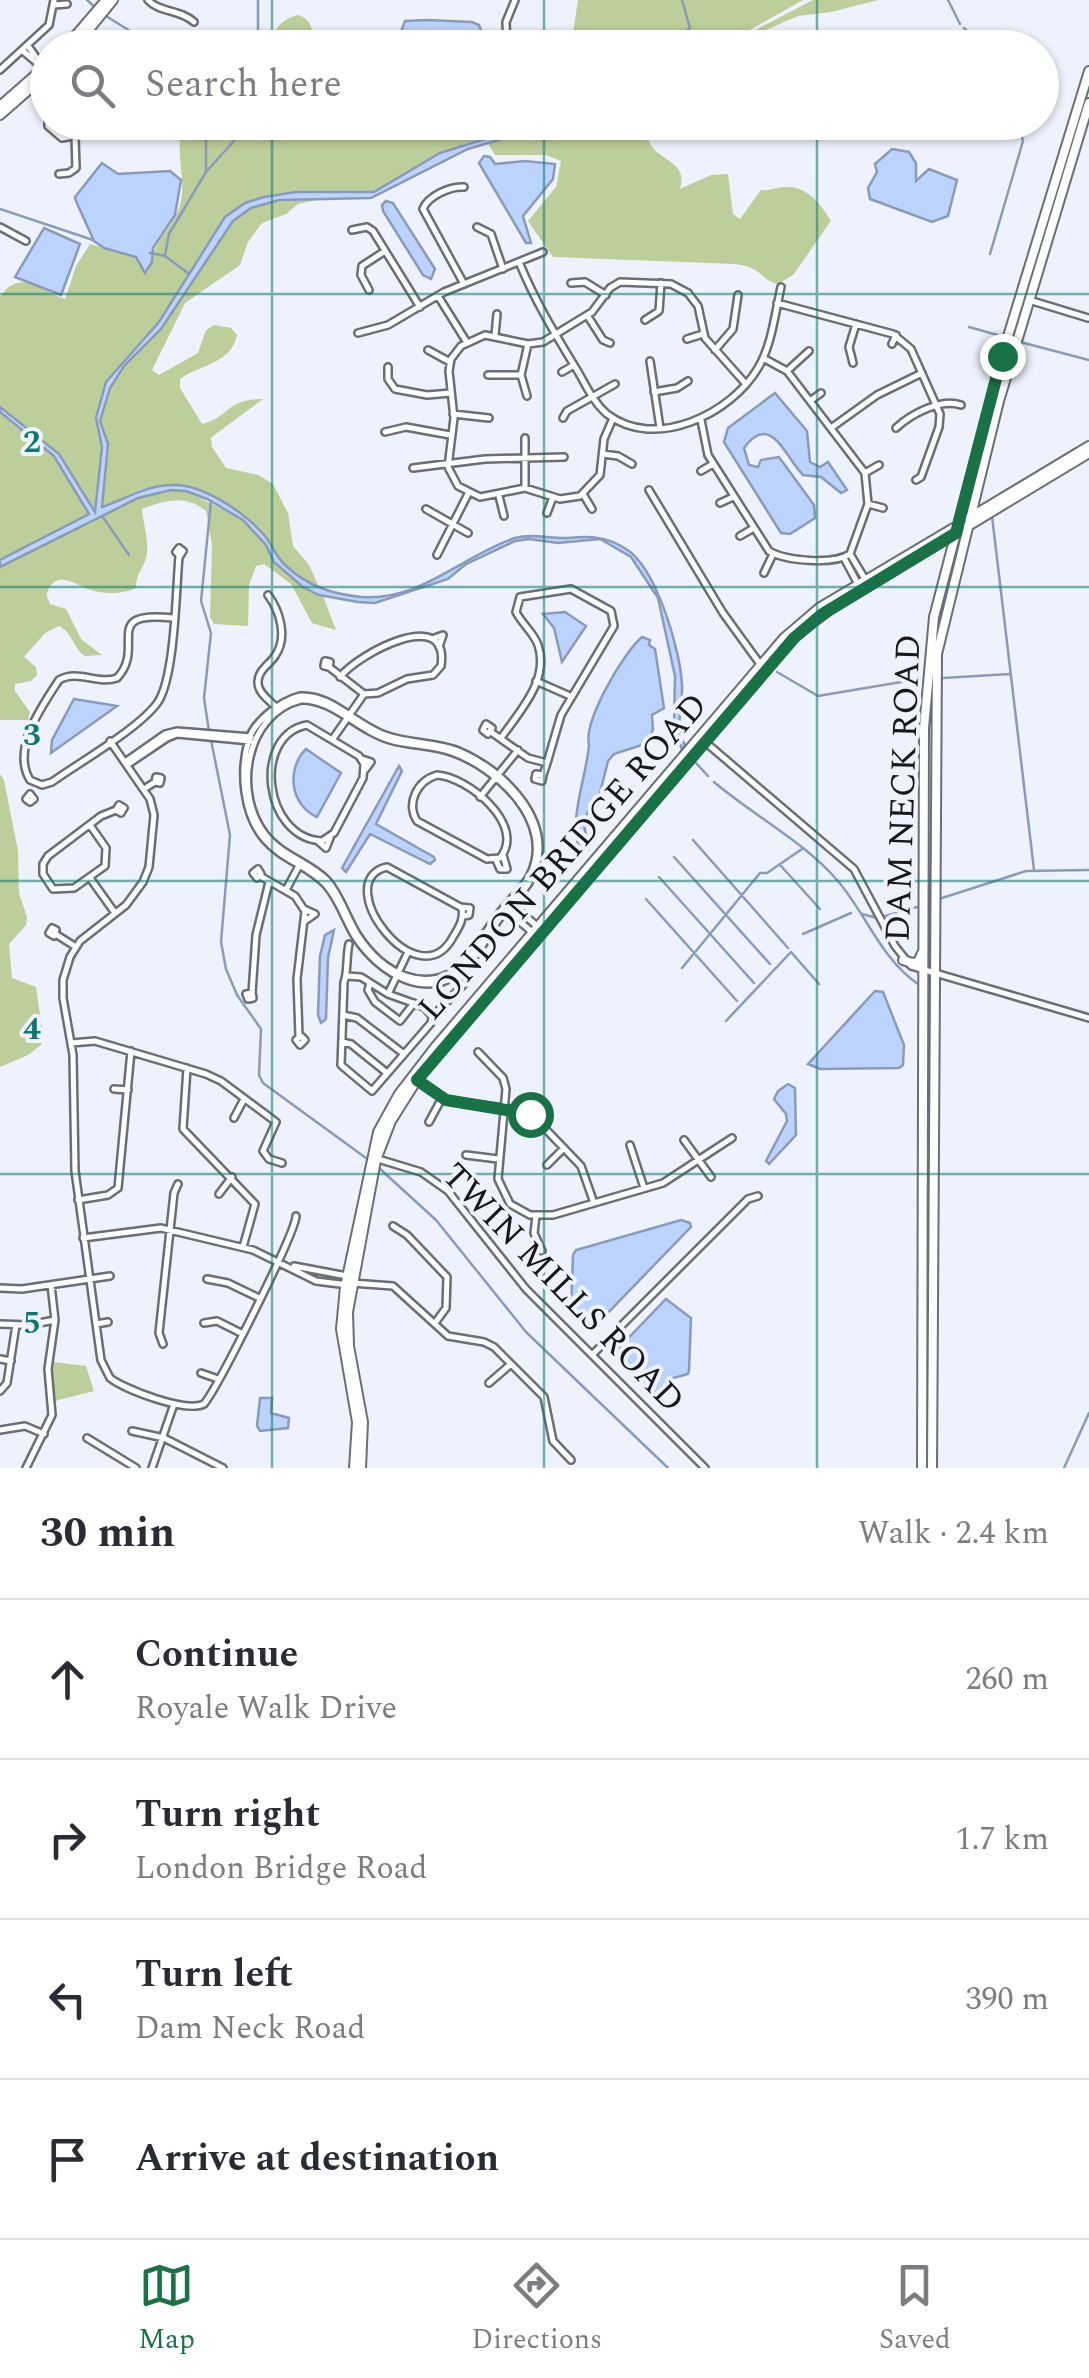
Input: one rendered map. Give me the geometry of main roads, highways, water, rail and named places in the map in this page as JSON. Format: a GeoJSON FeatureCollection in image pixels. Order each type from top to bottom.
{"type":"FeatureCollection","features":[{"type":"Feature","properties":{"kind":"main road"},"geometry":{"type":"LineString","coordinates":[[80,30],[106,0]]}},
{"type":"Feature","properties":{"kind":"main road"},"geometry":{"type":"LineString","coordinates":[[89,30],[114,0]]}},
{"type":"Feature","properties":{"kind":"main road","name":"DAM NECK ROAD"},"geometry":{"type":"LineString","coordinates":[[932,1468],[929,972],[935,680],[962,526],[1002,356],[1089,71]]}},
{"type":"Feature","properties":{"kind":"main road"},"geometry":{"type":"LineString","coordinates":[[0,106],[30,83]]}},
{"type":"Feature","properties":{"kind":"main road"},"geometry":{"type":"LineString","coordinates":[[0,115],[30,86]]}},
{"type":"Feature","properties":{"kind":"main road","name":"DAM NECK ROAD"},"geometry":{"type":"LineString","coordinates":[[929,972],[924,914],[924,728],[934,617],[949,559],[976,492],[1089,103]]}},
{"type":"Feature","properties":{"kind":"main road","name":"LONDON BRIDGE ROAD"},"geometry":{"type":"LineString","coordinates":[[358,1468],[364,1422],[348,1334],[348,1282],[374,1143],[382,1123],[414,1078],[764,667],[812,622],[864,586],[1087,452]]}},
{"type":"Feature","properties":{"kind":"main road","name":"LONDON BRIDGE ROAD"},"geometry":{"type":"LineString","coordinates":[[864,586],[928,551],[1021,487],[1087,452]]}},
{"type":"Feature","properties":{"kind":"main road"},"geometry":{"type":"LineString","coordinates":[[976,492],[990,502],[1021,487]]}},
{"type":"Feature","properties":{"kind":"main road"},"geometry":{"type":"LineString","coordinates":[[928,551],[942,549],[949,559]]}},
{"type":"Feature","properties":{"kind":"main road"},"geometry":{"type":"LineString","coordinates":[[903,960],[912,964],[921,958],[924,914]]}},
{"type":"Feature","properties":{"kind":"main road","name":"LONDON BRIDGE ROAD"},"geometry":{"type":"LineString","coordinates":[[348,1282],[376,1159],[390,1121],[414,1078]]}},
{"type":"Feature","properties":{"kind":"main road","name":"DAM NECK ROAD"},"geometry":{"type":"LineString","coordinates":[[922,1468],[928,1238]]}},
{"type":"Feature","properties":{"kind":"water"},"geometry":{"type":"Polygon","coordinates":[[[405,21],[472,22],[481,30],[402,30],[405,21]]]}},
{"type":"Feature","properties":{"kind":"water"},"geometry":{"type":"Polygon","coordinates":[[[482,140],[499,140],[468,149],[371,198],[279,200],[251,208],[233,221],[161,329],[124,366],[110,388],[100,421],[108,444],[102,507],[154,487],[197,489],[246,518],[264,535],[282,562],[311,584],[361,597],[382,597],[422,585],[515,538],[605,539],[637,559],[657,591],[665,611],[681,671],[679,723],[685,745],[682,750],[674,725],[675,676],[658,598],[631,557],[600,539],[558,543],[515,541],[466,564],[448,579],[375,603],[358,602],[319,595],[303,587],[274,562],[266,545],[243,520],[207,499],[171,490],[138,498],[0,567],[0,560],[89,514],[54,456],[0,412],[0,407],[59,454],[95,512],[102,447],[96,418],[106,382],[159,322],[225,217],[245,203],[264,197],[296,192],[374,192],[440,153],[482,140]]]}},
{"type":"Feature","properties":{"kind":"water"},"geometry":{"type":"Polygon","coordinates":[[[892,149],[909,152],[916,163],[916,181],[929,169],[957,180],[948,216],[932,222],[870,199],[868,188],[877,172],[875,164],[892,149]]]}},
{"type":"Feature","properties":{"kind":"water"},"geometry":{"type":"Polygon","coordinates":[[[484,156],[495,164],[555,164],[553,179],[523,216],[531,243],[526,243],[479,163],[484,156]]]}},
{"type":"Feature","properties":{"kind":"water"},"geometry":{"type":"Polygon","coordinates":[[[102,163],[118,174],[170,171],[181,180],[175,215],[153,248],[152,262],[145,273],[136,257],[94,241],[76,201],[75,197],[102,163]]]}},
{"type":"Feature","properties":{"kind":"water"},"geometry":{"type":"Polygon","coordinates":[[[386,201],[393,203],[435,269],[431,279],[423,275],[383,211],[386,201]]]}},
{"type":"Feature","properties":{"kind":"water"},"geometry":{"type":"Polygon","coordinates":[[[44,228],[80,244],[61,295],[15,277],[44,228]]]}},
{"type":"Feature","properties":{"kind":"water"},"geometry":{"type":"Polygon","coordinates":[[[775,393],[807,431],[810,462],[820,467],[828,462],[847,490],[841,493],[821,477],[803,475],[770,436],[754,438],[744,448],[749,465],[758,467],[761,460],[779,457],[814,505],[815,518],[790,534],[781,533],[724,442],[728,428],[775,393]]]}},
{"type":"Feature","properties":{"kind":"water"},"geometry":{"type":"Polygon","coordinates":[[[565,612],[586,626],[562,662],[554,628],[543,614],[565,612]]]}},
{"type":"Feature","properties":{"kind":"water"},"geometry":{"type":"Polygon","coordinates":[[[642,637],[650,640],[649,645],[655,649],[664,708],[652,715],[648,743],[614,754],[608,761],[600,793],[591,801],[584,823],[588,849],[580,852],[577,812],[592,720],[616,671],[642,637]]]}},
{"type":"Feature","properties":{"kind":"water"},"geometry":{"type":"Polygon","coordinates":[[[74,699],[117,706],[51,753],[52,740],[74,699]]]}},
{"type":"Feature","properties":{"kind":"water"},"geometry":{"type":"Polygon","coordinates":[[[306,749],[341,773],[317,817],[301,804],[294,786],[295,766],[306,749]]]}},
{"type":"Feature","properties":{"kind":"water"},"geometry":{"type":"Polygon","coordinates":[[[399,766],[402,771],[376,824],[435,860],[430,864],[370,834],[346,872],[342,868],[399,766]]]}},
{"type":"Feature","properties":{"kind":"water"},"geometry":{"type":"Polygon","coordinates":[[[334,930],[328,958],[326,1019],[321,1023],[320,956],[325,935],[334,930]]]}},
{"type":"Feature","properties":{"kind":"water"},"geometry":{"type":"Polygon","coordinates":[[[875,991],[883,992],[904,1045],[903,1065],[820,1069],[808,1064],[875,991]]]}},
{"type":"Feature","properties":{"kind":"water"},"geometry":{"type":"Polygon","coordinates":[[[788,1084],[795,1088],[796,1135],[769,1164],[766,1161],[787,1121],[774,1099],[788,1084]]]}},
{"type":"Feature","properties":{"kind":"water"},"geometry":{"type":"Polygon","coordinates":[[[681,1220],[691,1227],[598,1323],[588,1325],[571,1308],[576,1250],[681,1220]]]}},
{"type":"Feature","properties":{"kind":"water"},"geometry":{"type":"Polygon","coordinates":[[[666,1299],[691,1318],[689,1370],[688,1374],[673,1378],[657,1394],[651,1393],[614,1353],[666,1299]]]}},
{"type":"Feature","properties":{"kind":"water"},"geometry":{"type":"Polygon","coordinates":[[[260,1398],[272,1398],[271,1413],[289,1418],[288,1428],[260,1431],[260,1398]]]}},
{"type":"Feature","properties":{"kind":"waterway"},"geometry":{"type":"LineString","coordinates":[[87,0],[96,8]]}},
{"type":"Feature","properties":{"kind":"waterway"},"geometry":{"type":"LineString","coordinates":[[258,0],[258,30]]}},
{"type":"Feature","properties":{"kind":"waterway"},"geometry":{"type":"LineString","coordinates":[[682,0],[688,30]]}},
{"type":"Feature","properties":{"kind":"waterway"},"geometry":{"type":"LineString","coordinates":[[948,0],[960,24]]}},
{"type":"Feature","properties":{"kind":"waterway"},"geometry":{"type":"LineString","coordinates":[[106,16],[128,30]]}},
{"type":"Feature","properties":{"kind":"waterway"},"geometry":{"type":"LineString","coordinates":[[206,140],[206,171]]}},
{"type":"Feature","properties":{"kind":"waterway"},"geometry":{"type":"LineString","coordinates":[[165,255],[169,234],[206,172],[235,140]]}},
{"type":"Feature","properties":{"kind":"waterway"},"geometry":{"type":"LineString","coordinates":[[990,254],[1023,140]]}},
{"type":"Feature","properties":{"kind":"waterway"},"geometry":{"type":"LineString","coordinates":[[0,209],[93,240]]}},
{"type":"Feature","properties":{"kind":"waterway"},"geometry":{"type":"LineString","coordinates":[[150,253],[165,256],[189,274]]}},
{"type":"Feature","properties":{"kind":"waterway"},"geometry":{"type":"LineString","coordinates":[[969,327],[1001,336]]}},
{"type":"Feature","properties":{"kind":"waterway"},"geometry":{"type":"LineString","coordinates":[[1024,343],[1089,360]]}},
{"type":"Feature","properties":{"kind":"waterway"},"geometry":{"type":"LineString","coordinates":[[209,731],[204,698],[211,633],[201,601],[211,501]]}},
{"type":"Feature","properties":{"kind":"waterway"},"geometry":{"type":"LineString","coordinates":[[102,516],[129,555]]}},
{"type":"Feature","properties":{"kind":"waterway"},"geometry":{"type":"LineString","coordinates":[[992,516],[1034,870]]}},
{"type":"Feature","properties":{"kind":"waterway"},"geometry":{"type":"LineString","coordinates":[[777,672],[818,696],[919,679]]}},
{"type":"Feature","properties":{"kind":"waterway"},"geometry":{"type":"LineString","coordinates":[[943,678],[1010,674]]}},
{"type":"Feature","properties":{"kind":"waterway"},"geometry":{"type":"LineString","coordinates":[[211,740],[230,835],[221,942],[226,969],[237,995],[261,1029],[259,1075],[263,1083],[366,1158]]}},
{"type":"Feature","properties":{"kind":"waterway"},"geometry":{"type":"LineString","coordinates":[[696,763],[708,776]]}},
{"type":"Feature","properties":{"kind":"waterway"},"geometry":{"type":"LineString","coordinates":[[714,782],[823,866],[847,893],[893,961],[918,984]]}},
{"type":"Feature","properties":{"kind":"waterway"},"geometry":{"type":"LineString","coordinates":[[693,840],[788,948]]}},
{"type":"Feature","properties":{"kind":"waterway"},"geometry":{"type":"LineString","coordinates":[[682,968],[760,873],[767,873],[802,849]]}},
{"type":"Feature","properties":{"kind":"waterway"},"geometry":{"type":"LineString","coordinates":[[674,857],[770,964]]}},
{"type":"Feature","properties":{"kind":"waterway"},"geometry":{"type":"LineString","coordinates":[[781,866],[820,909]]}},
{"type":"Feature","properties":{"kind":"waterway"},"geometry":{"type":"LineString","coordinates":[[942,898],[1026,871],[1089,870]]}},
{"type":"Feature","properties":{"kind":"waterway"},"geometry":{"type":"LineString","coordinates":[[659,877],[754,983]]}},
{"type":"Feature","properties":{"kind":"waterway"},"geometry":{"type":"LineString","coordinates":[[646,899],[737,1001]]}},
{"type":"Feature","properties":{"kind":"waterway"},"geometry":{"type":"LineString","coordinates":[[882,917],[917,907]]}},
{"type":"Feature","properties":{"kind":"waterway"},"geometry":{"type":"LineString","coordinates":[[803,934],[851,913]]}},
{"type":"Feature","properties":{"kind":"waterway"},"geometry":{"type":"LineString","coordinates":[[862,914],[877,918]]}},
{"type":"Feature","properties":{"kind":"waterway"},"geometry":{"type":"LineString","coordinates":[[726,1021],[791,952],[819,984]]}},
{"type":"Feature","properties":{"kind":"waterway"},"geometry":{"type":"LineString","coordinates":[[379,1168],[436,1220],[526,1332],[668,1468]]}},
{"type":"Feature","properties":{"kind":"waterway"},"geometry":{"type":"LineString","coordinates":[[1064,1468],[1089,1413]]}}]}
